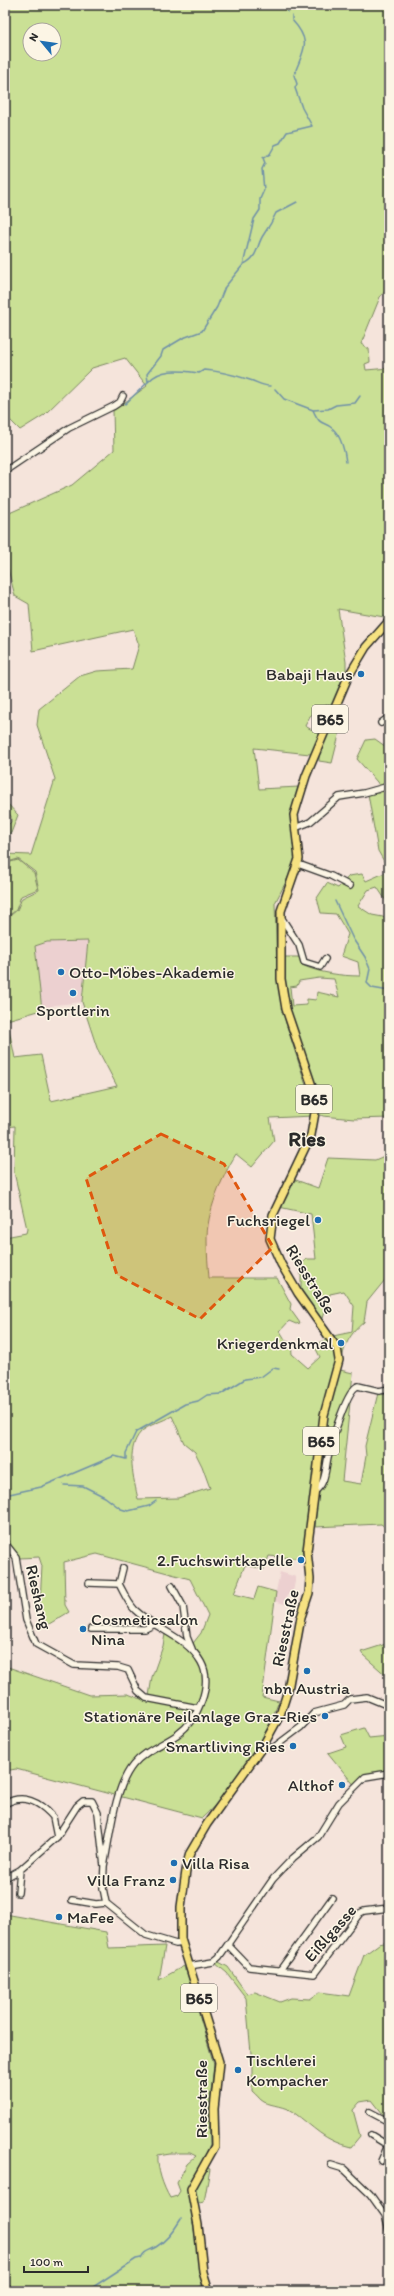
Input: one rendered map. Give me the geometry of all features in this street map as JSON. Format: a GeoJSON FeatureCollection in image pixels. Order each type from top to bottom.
{"type":"FeatureCollection","features":[{"type":"Feature","properties":{"kind":"main road","name":"Riesstraße"},"geometry":{"type":"LineString","coordinates":[[209,2291],[203,2272],[198,2225],[191,2189],[215,2146],[214,2109],[219,2062],[182,1943],[181,1907],[190,1852],[206,1824],[263,1746],[284,1705],[301,1618],[309,1593],[310,1579],[307,1551],[324,1415],[338,1360],[337,1348],[298,1293],[281,1264],[270,1239],[272,1215],[311,1135],[316,1108],[311,1083],[286,1009],[281,979],[281,916],[283,900],[298,864],[299,850],[294,815],[298,798],[339,696],[359,659],[389,621]]}},
{"type":"Feature","properties":{"kind":"street"},"geometry":{"type":"LineString","coordinates":[[5,471],[69,428],[114,406],[120,402],[123,396]]}},
{"type":"Feature","properties":{"kind":"street"},"geometry":{"type":"LineString","coordinates":[[381,723],[389,717]]}},
{"type":"Feature","properties":{"kind":"street"},"geometry":{"type":"LineString","coordinates":[[295,828],[310,822],[339,796],[364,793],[389,786]]}},
{"type":"Feature","properties":{"kind":"street"},"geometry":{"type":"LineString","coordinates":[[298,864],[330,876],[350,886]]}},
{"type":"Feature","properties":{"kind":"street"},"geometry":{"type":"LineString","coordinates":[[281,916],[299,945],[304,962],[320,967],[325,959]]}},
{"type":"Feature","properties":{"kind":"street"},"geometry":{"type":"LineString","coordinates":[[315,1490],[322,1485],[329,1453],[352,1389],[358,1386],[379,1391],[389,1389]]}},
{"type":"Feature","properties":{"kind":"street","name":"Rieshang"},"geometry":{"type":"LineString","coordinates":[[5,1543],[16,1557],[26,1620],[36,1644],[74,1665],[118,1667],[128,1670],[133,1676],[138,1691],[146,1698],[198,1708]]}},
{"type":"Feature","properties":{"kind":"street"},"geometry":{"type":"LineString","coordinates":[[123,1568],[119,1584],[128,1602],[155,1624],[192,1649]]}},
{"type":"Feature","properties":{"kind":"street"},"geometry":{"type":"LineString","coordinates":[[89,1584],[119,1584]]}},
{"type":"Feature","properties":{"kind":"street"},"geometry":{"type":"LineString","coordinates":[[104,1866],[118,1798],[133,1765],[150,1750],[179,1734],[190,1722],[204,1695],[206,1680],[202,1663],[192,1649],[187,1637],[183,1606],[172,1586]]}},
{"type":"Feature","properties":{"kind":"street"},"geometry":{"type":"LineString","coordinates":[[91,1629],[145,1629],[155,1624]]}},
{"type":"Feature","properties":{"kind":"street"},"geometry":{"type":"LineString","coordinates":[[263,1746],[273,1748],[301,1727],[314,1713],[344,1705],[350,1699],[366,1697],[389,1706]]}},
{"type":"Feature","properties":{"kind":"street"},"geometry":{"type":"LineString","coordinates":[[189,1966],[213,1962],[229,1946],[274,1879],[293,1858],[318,1837],[339,1803],[365,1777],[389,1773]]}},
{"type":"Feature","properties":{"kind":"street"},"geometry":{"type":"LineString","coordinates":[[5,1804],[18,1798],[30,1800],[53,1817],[57,1837]]}},
{"type":"Feature","properties":{"kind":"street"},"geometry":{"type":"LineString","coordinates":[[5,1878],[20,1870],[57,1837],[77,1806],[83,1801],[92,1800],[98,1812],[104,1866],[103,1888],[106,1903],[146,1936],[176,1944],[182,1943]]}},
{"type":"Feature","properties":{"kind":"street"},"geometry":{"type":"LineString","coordinates":[[18,1893],[20,1870]]}},
{"type":"Feature","properties":{"kind":"street"},"geometry":{"type":"LineString","coordinates":[[280,1970],[332,1898]]}},
{"type":"Feature","properties":{"kind":"street"},"geometry":{"type":"LineString","coordinates":[[72,1900],[96,1904],[106,1903]]}},
{"type":"Feature","properties":{"kind":"street","name":"Eißlgasse"},"geometry":{"type":"LineString","coordinates":[[229,1946],[249,1967],[310,1974],[316,1973],[360,1913],[364,1911],[389,1908]]}},
{"type":"Feature","properties":{"kind":"street"},"geometry":{"type":"LineString","coordinates":[[370,2112],[389,2122]]}},
{"type":"Feature","properties":{"kind":"street"},"geometry":{"type":"LineString","coordinates":[[371,2135],[389,2146],[381,2161]]}},
{"type":"Feature","properties":{"kind":"street"},"geometry":{"type":"LineString","coordinates":[[331,2165],[344,2169],[370,2194],[385,2215],[389,2232]]}},
{"type":"Feature","properties":{"kind":"highlighted area"},"geometry":{"type":"Polygon","coordinates":[[[161,1134],[224,1164],[273,1247],[200,1319],[117,1275],[86,1178],[161,1134]]]}},
{"type":"Feature","properties":{"kind":"shaded area","name":"Otto-Möbes-Akademie"},"geometry":{"type":"Polygon","coordinates":[[[89,941],[82,1002],[55,1005],[42,1010],[35,946],[47,942],[89,941]]]}},
{"type":"Feature","properties":{"kind":"shaded area"},"geometry":{"type":"Polygon","coordinates":[[[280,1572],[296,1577],[292,1596],[287,1595],[285,1604],[274,1601],[280,1572]]]}},
{"type":"Feature","properties":{"kind":"green space"},"geometry":{"type":"Polygon","coordinates":[[[5,5],[389,5],[389,287],[380,297],[361,344],[369,349],[370,362],[365,364],[366,370],[389,368],[389,613],[384,617],[338,609],[346,662],[346,686],[339,710],[342,723],[332,763],[319,761],[319,755],[254,748],[259,789],[299,787],[291,818],[295,855],[293,868],[275,903],[277,976],[286,1023],[310,1098],[313,1116],[270,1118],[274,1141],[252,1167],[236,1154],[220,1184],[212,1207],[207,1230],[207,1255],[209,1278],[277,1278],[291,1304],[290,1309],[300,1323],[296,1324],[289,1321],[280,1331],[286,1341],[291,1343],[292,1354],[308,1368],[320,1357],[314,1345],[333,1336],[352,1332],[354,1306],[344,1291],[330,1294],[322,1322],[301,1294],[301,1264],[307,1259],[316,1259],[311,1214],[279,1207],[293,1179],[318,1188],[328,1158],[375,1160],[389,1154],[389,1275],[367,1302],[364,1322],[354,1332],[344,1349],[340,1370],[353,1373],[342,1481],[361,1484],[366,1456],[365,1446],[378,1393],[386,1395],[389,1393],[389,1542],[385,1527],[381,1524],[315,1527],[317,1502],[309,1503],[303,1559],[269,1556],[264,1569],[245,1565],[234,1594],[254,1599],[258,1587],[276,1592],[262,1697],[279,1701],[257,1749],[226,1793],[202,1818],[16,1769],[5,1771],[5,1666],[89,1695],[128,1694],[146,1701],[194,1710],[149,1696],[152,1677],[163,1646],[165,1634],[190,1647],[201,1633],[208,1615],[190,1579],[97,1554],[64,1562],[65,1605],[69,1612],[44,1627],[40,1603],[42,1566],[39,1557],[20,1558],[5,1542],[5,1237],[26,1233],[27,1229],[14,1172],[15,1126],[5,1127],[5,915],[11,915],[17,910],[22,898],[39,890],[35,872],[18,859],[8,862],[5,860],[5,854],[31,855],[55,779],[37,725],[39,709],[80,676],[97,671],[132,669],[139,645],[133,629],[33,651],[29,604],[15,596],[8,569],[5,568],[5,515],[72,485],[114,450],[113,411],[147,386],[125,358],[92,368],[44,415],[20,430],[9,419],[5,420],[5,5]],[[326,705],[310,716],[305,726],[314,731],[320,731],[332,705],[326,705]],[[88,941],[47,942],[35,946],[42,1010],[7,1020],[15,1058],[41,1055],[51,1101],[117,1086],[97,1048],[82,1002],[88,941]],[[172,1416],[144,1430],[136,1439],[133,1447],[132,1465],[138,1499],[178,1498],[210,1488],[195,1452],[184,1443],[172,1416]]]}},
{"type":"Feature","properties":{"kind":"green space"},"geometry":{"type":"Polygon","coordinates":[[[375,739],[389,749],[389,870],[378,851],[368,794],[379,793],[381,789],[377,782],[357,759],[366,740],[375,739]]]}},
{"type":"Feature","properties":{"kind":"green space"},"geometry":{"type":"Polygon","coordinates":[[[5,801],[18,815],[11,833],[5,834],[5,828],[11,822],[11,816],[5,809],[5,801]]]}},
{"type":"Feature","properties":{"kind":"green space"},"geometry":{"type":"Polygon","coordinates":[[[18,860],[34,873],[38,889],[21,896],[16,910],[11,914],[5,914],[5,861],[7,863],[18,860]]]}},
{"type":"Feature","properties":{"kind":"green space"},"geometry":{"type":"Polygon","coordinates":[[[389,871],[389,905],[377,887],[368,890],[358,906],[372,915],[383,917],[389,922],[389,1118],[354,1119],[323,1116],[319,1114],[287,997],[284,957],[299,957],[302,965],[323,972],[338,975],[360,976],[358,962],[341,956],[348,934],[336,914],[321,913],[317,898],[327,883],[338,888],[349,876],[362,874],[366,881],[389,871]],[[319,978],[299,981],[297,986],[290,987],[292,1006],[307,1005],[307,999],[316,1000],[317,992],[339,997],[334,979],[319,978]]]}},
{"type":"Feature","properties":{"kind":"green space"},"geometry":{"type":"Polygon","coordinates":[[[389,1643],[389,1678],[361,1652],[389,1643]]]}},
{"type":"Feature","properties":{"kind":"green space"},"geometry":{"type":"Polygon","coordinates":[[[364,1728],[369,1738],[389,1736],[389,1771],[363,1775],[355,1786],[328,1753],[346,1747],[341,1735],[364,1728]]]}},
{"type":"Feature","properties":{"kind":"green space"},"geometry":{"type":"Polygon","coordinates":[[[5,1914],[106,1932],[109,1948],[165,1946],[159,1980],[184,1966],[185,1971],[186,1969],[214,2065],[209,2110],[210,2144],[189,2195],[202,2285],[194,2291],[5,2291],[5,1914]],[[170,2153],[158,2155],[158,2166],[161,2177],[170,2198],[177,2196],[180,2191],[177,2183],[187,2164],[196,2156],[190,2153],[170,2153]]]}},
{"type":"Feature","properties":{"kind":"green space"},"geometry":{"type":"Polygon","coordinates":[[[389,1942],[389,2118],[383,2114],[372,2100],[360,2102],[353,2110],[360,2136],[351,2147],[326,2137],[290,2110],[264,2102],[252,2091],[252,2064],[246,1998],[227,1973],[215,1963],[217,1961],[228,1967],[247,1994],[255,1992],[280,2002],[291,1998],[310,1999],[320,1992],[349,1996],[364,1955],[379,1944],[389,1942]]]}},
{"type":"Feature","properties":{"kind":"green space"},"geometry":{"type":"Polygon","coordinates":[[[206,2168],[210,2169],[204,2202],[194,2204],[194,2186],[206,2168]]]}},
{"type":"Feature","properties":{"kind":"waterway"},"geometry":{"type":"LineString","coordinates":[[285,5],[288,12]]}},
{"type":"Feature","properties":{"kind":"waterway"},"geometry":{"type":"LineString","coordinates":[[125,404],[148,382],[147,374],[161,356],[163,350],[183,338],[202,331],[217,307],[225,287],[243,265],[254,219],[260,210],[260,199],[264,190],[262,169],[265,163],[263,158],[270,154],[275,145],[280,143],[287,132],[312,126],[302,108],[295,88],[297,84],[294,75],[303,53],[304,41],[302,35],[292,20],[292,16]]}},
{"type":"Feature","properties":{"kind":"waterway"},"geometry":{"type":"LineString","coordinates":[[244,264],[255,254],[261,238],[276,213],[297,202]]}},
{"type":"Feature","properties":{"kind":"waterway"},"geometry":{"type":"LineString","coordinates":[[148,382],[153,377],[165,372],[179,371],[199,373],[204,370],[233,375],[262,385],[270,386]]}},
{"type":"Feature","properties":{"kind":"waterway"},"geometry":{"type":"LineString","coordinates":[[275,389],[284,399],[313,410],[328,409],[336,405],[355,403],[360,396]]}},
{"type":"Feature","properties":{"kind":"waterway"},"geometry":{"type":"LineString","coordinates":[[313,410],[320,422],[330,426],[336,432],[344,449],[346,462]]}},
{"type":"Feature","properties":{"kind":"waterway"},"geometry":{"type":"LineString","coordinates":[[335,901],[353,939],[365,957],[370,969],[367,983],[372,988],[389,991]]}},
{"type":"Feature","properties":{"kind":"waterway"},"geometry":{"type":"LineString","coordinates":[[5,1495],[41,1487],[114,1456],[126,1459],[126,1453],[136,1432],[185,1404],[198,1401],[207,1395],[221,1394],[245,1379],[261,1377],[273,1368],[279,1369]]}},
{"type":"Feature","properties":{"kind":"waterway"},"geometry":{"type":"LineString","coordinates":[[64,1485],[83,1486],[105,1497],[121,1509],[128,1511],[149,1506],[156,1501]]}},
{"type":"Feature","properties":{"kind":"waterway"},"geometry":{"type":"LineString","coordinates":[[87,2291],[136,2259],[141,2258],[145,2252],[163,2242],[181,2219]]}},
{"type":"Feature","properties":{"kind":"place","name":"Babaji Haus"},"geometry":{"type":"Point","coordinates":[361,674]}},
{"type":"Feature","properties":{"kind":"place","name":"Otto-Möbes-Akademie"},"geometry":{"type":"Point","coordinates":[61,972]}},
{"type":"Feature","properties":{"kind":"place","name":"Sportlerin"},"geometry":{"type":"Point","coordinates":[73,993]}},
{"type":"Feature","properties":{"kind":"place","name":"Fuchsriegel"},"geometry":{"type":"Point","coordinates":[318,1220]}},
{"type":"Feature","properties":{"kind":"place","name":"Kriegerdenkmal"},"geometry":{"type":"Point","coordinates":[341,1343]}},
{"type":"Feature","properties":{"kind":"place","name":"2.Fuchswirtkapelle"},"geometry":{"type":"Point","coordinates":[301,1560]}},
{"type":"Feature","properties":{"kind":"place","name":"Cosmeticsalon Nina"},"geometry":{"type":"Point","coordinates":[83,1629]}},
{"type":"Feature","properties":{"kind":"place","name":"nbn Austria"},"geometry":{"type":"Point","coordinates":[307,1671]}},
{"type":"Feature","properties":{"kind":"place","name":"Stationäre Peilanlage Graz-Ries"},"geometry":{"type":"Point","coordinates":[325,1716]}},
{"type":"Feature","properties":{"kind":"place","name":"Smartliving Ries"},"geometry":{"type":"Point","coordinates":[293,1746]}},
{"type":"Feature","properties":{"kind":"place","name":"Althof"},"geometry":{"type":"Point","coordinates":[342,1785]}},
{"type":"Feature","properties":{"kind":"place","name":"Villa Risa"},"geometry":{"type":"Point","coordinates":[174,1863]}},
{"type":"Feature","properties":{"kind":"place","name":"Villa Franz"},"geometry":{"type":"Point","coordinates":[173,1880]}},
{"type":"Feature","properties":{"kind":"place","name":"MaFee"},"geometry":{"type":"Point","coordinates":[59,1917]}},
{"type":"Feature","properties":{"kind":"place","name":"Tischlerei Kompacher"},"geometry":{"type":"Point","coordinates":[238,2070]}},
{"type":"Feature","properties":{"kind":"district","name":"Ries"},"geometry":{"type":"Point","coordinates":[307,1138]}}]}
